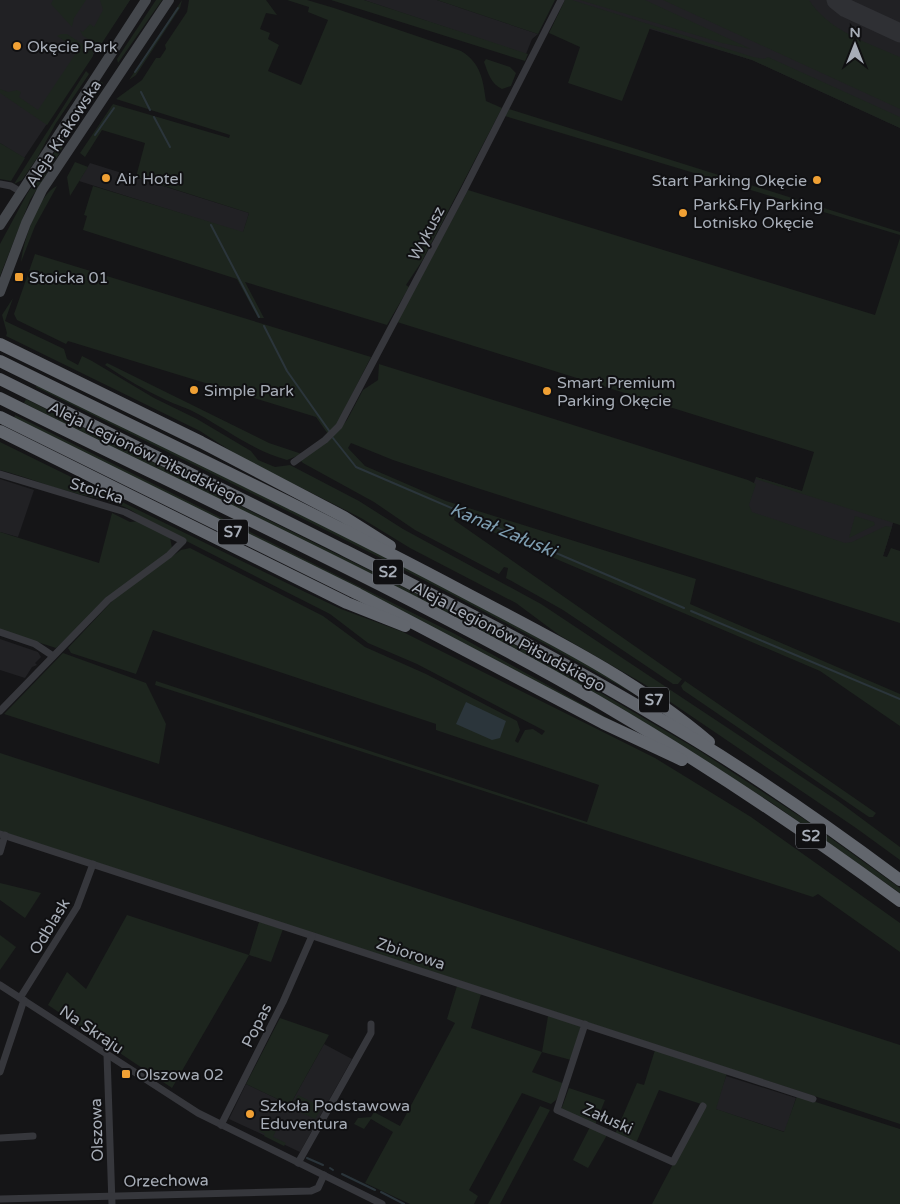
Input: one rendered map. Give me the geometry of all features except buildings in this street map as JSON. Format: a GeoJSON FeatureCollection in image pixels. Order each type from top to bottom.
{"type":"FeatureCollection","features":[{"type":"Feature","properties":{"kind":"highway"},"geometry":{"type":"LineString","coordinates":[[0,344],[201,442],[344,517],[426,572]]}},
{"type":"Feature","properties":{"kind":"highway","name":"S7"},"geometry":{"type":"LineString","coordinates":[[0,361],[426,572],[621,677],[689,724],[743,771]]}},
{"type":"Feature","properties":{"kind":"highway","name":"Aleja Legionów Piłsudskiego"},"geometry":{"type":"LineString","coordinates":[[0,379],[421,589],[555,659],[656,716],[743,771],[852,844],[900,880]]}},
{"type":"Feature","properties":{"kind":"highway","name":"Aleja Legionów Piłsudskiego"},"geometry":{"type":"LineString","coordinates":[[0,398],[468,632],[596,701],[719,776],[818,842],[900,900]]}},
{"type":"Feature","properties":{"kind":"highway","name":"S7"},"geometry":{"type":"LineString","coordinates":[[2,422],[462,647],[603,723],[719,776]]}},
{"type":"Feature","properties":{"kind":"main road","name":"Aleja Krakowska"},"geometry":{"type":"LineString","coordinates":[[0,225],[146,0]]}},
{"type":"Feature","properties":{"kind":"main road","name":"Aleja Krakowska"},"geometry":{"type":"LineString","coordinates":[[0,292],[26,223],[42,190],[169,0]]}},
{"type":"Feature","properties":{"kind":"street","name":"Wykusz"},"geometry":{"type":"LineString","coordinates":[[294,462],[325,440],[340,426],[561,0]]}},
{"type":"Feature","properties":{"kind":"street"},"geometry":{"type":"LineString","coordinates":[[0,184],[11,186],[21,192]]}},
{"type":"Feature","properties":{"kind":"street","name":"Stoicka"},"geometry":{"type":"LineString","coordinates":[[0,474],[125,512],[183,541],[169,555],[108,600],[84,627],[53,656]]}},
{"type":"Feature","properties":{"kind":"street"},"geometry":{"type":"LineString","coordinates":[[0,632],[35,644],[53,656],[0,711]]}},
{"type":"Feature","properties":{"kind":"street"},"geometry":{"type":"LineString","coordinates":[[0,852],[2,834]]}},
{"type":"Feature","properties":{"kind":"street","name":"Zbiorowa"},"geometry":{"type":"LineString","coordinates":[[2,834],[813,1099]]}},
{"type":"Feature","properties":{"kind":"street","name":"Odblask"},"geometry":{"type":"LineString","coordinates":[[0,1071],[22,999],[77,907],[93,864]]}},
{"type":"Feature","properties":{"kind":"street","name":"Popas"},"geometry":{"type":"LineString","coordinates":[[221,1125],[284,1002],[312,936]]}},
{"type":"Feature","properties":{"kind":"street","name":"Na Skraju"},"geometry":{"type":"LineString","coordinates":[[0,985],[198,1113],[382,1204]]}},
{"type":"Feature","properties":{"kind":"street"},"geometry":{"type":"LineString","coordinates":[[298,1163],[371,1033],[371,1024]]}},
{"type":"Feature","properties":{"kind":"street","name":"Załuski"},"geometry":{"type":"LineString","coordinates":[[585,1024],[557,1110],[673,1162],[703,1106]]}},
{"type":"Feature","properties":{"kind":"street","name":"Olszowa"},"geometry":{"type":"LineString","coordinates":[[107,1055],[112,1204]]}},
{"type":"Feature","properties":{"kind":"street"},"geometry":{"type":"LineString","coordinates":[[0,1138],[34,1136]]}},
{"type":"Feature","properties":{"kind":"street","name":"Orzechowa"},"geometry":{"type":"LineString","coordinates":[[0,1199],[311,1191],[318,1188],[324,1176]]}},
{"type":"Feature","properties":{"kind":"shaded area"},"geometry":{"type":"Polygon","coordinates":[[[0,0],[130,0],[24,158],[0,143],[0,0]]]}},
{"type":"Feature","properties":{"kind":"shaded area"},"geometry":{"type":"Polygon","coordinates":[[[53,0],[86,0],[74,18],[72,27],[51,4],[53,0]]]}},
{"type":"Feature","properties":{"kind":"shaded area"},"geometry":{"type":"Polygon","coordinates":[[[100,0],[130,0],[102,43],[98,45],[83,36],[80,30],[83,32],[90,24],[94,27],[103,10],[100,0]]]}},
{"type":"Feature","properties":{"kind":"shaded area"},"geometry":{"type":"Polygon","coordinates":[[[156,0],[162,0],[118,63],[117,59],[156,0]]]}},
{"type":"Feature","properties":{"kind":"shaded area"},"geometry":{"type":"Polygon","coordinates":[[[182,0],[180,8],[136,75],[129,80],[182,0]]]}},
{"type":"Feature","properties":{"kind":"shaded area"},"geometry":{"type":"Polygon","coordinates":[[[189,0],[266,0],[277,15],[266,13],[260,29],[270,33],[268,39],[279,45],[268,71],[301,85],[328,20],[308,12],[309,7],[287,0],[307,0],[461,51],[473,61],[480,73],[486,101],[502,108],[422,261],[406,285],[409,287],[387,325],[245,282],[264,318],[258,318],[237,279],[83,230],[87,216],[84,215],[93,186],[243,232],[249,213],[136,177],[145,143],[102,130],[85,157],[80,153],[113,104],[229,138],[230,135],[116,99],[142,80],[156,58],[160,58],[166,49],[165,45],[187,12],[189,0]]]}},
{"type":"Feature","properties":{"kind":"shaded area"},"geometry":{"type":"Polygon","coordinates":[[[331,0],[364,0],[528,54],[525,61],[331,0]]]}},
{"type":"Feature","properties":{"kind":"shaded area"},"geometry":{"type":"Polygon","coordinates":[[[364,0],[437,0],[538,34],[532,39],[526,54],[364,0]]]}},
{"type":"Feature","properties":{"kind":"shaded area"},"geometry":{"type":"Polygon","coordinates":[[[437,0],[555,0],[538,34],[437,0]]]}},
{"type":"Feature","properties":{"kind":"shaded area"},"geometry":{"type":"Polygon","coordinates":[[[565,0],[900,0],[900,128],[752,60],[564,3],[565,0]]]}},
{"type":"Feature","properties":{"kind":"shaded area"},"geometry":{"type":"Polygon","coordinates":[[[565,0],[572,0],[753,57],[764,59],[768,57],[900,117],[900,128],[752,60],[650,28],[622,101],[568,83],[580,47],[549,33],[565,0]]]}},
{"type":"Feature","properties":{"kind":"shaded area"},"geometry":{"type":"Polygon","coordinates":[[[580,0],[645,0],[751,49],[722,43],[580,0]]]}},
{"type":"Feature","properties":{"kind":"shaded area"},"geometry":{"type":"Polygon","coordinates":[[[663,0],[809,0],[817,11],[838,28],[862,41],[900,57],[900,109],[663,0]]]}},
{"type":"Feature","properties":{"kind":"shaded area"},"geometry":{"type":"Polygon","coordinates":[[[67,34],[93,51],[93,56],[47,125],[0,93],[0,89],[8,92],[17,90],[21,92],[19,97],[38,110],[78,50],[57,36],[67,34]]]}},
{"type":"Feature","properties":{"kind":"shaded area"},"geometry":{"type":"Polygon","coordinates":[[[486,59],[510,67],[516,73],[511,86],[502,89],[495,84],[485,66],[484,62],[486,59]]]}},
{"type":"Feature","properties":{"kind":"shaded area"},"geometry":{"type":"Polygon","coordinates":[[[86,71],[89,74],[56,123],[37,158],[22,180],[14,184],[86,71]]]}},
{"type":"Feature","properties":{"kind":"shaded area"},"geometry":{"type":"Polygon","coordinates":[[[101,82],[103,83],[70,132],[59,154],[30,200],[0,276],[0,244],[27,194],[101,82]]]}},
{"type":"Feature","properties":{"kind":"shaded area"},"geometry":{"type":"Polygon","coordinates":[[[509,109],[900,232],[900,235],[505,116],[509,109]]]}},
{"type":"Feature","properties":{"kind":"shaded area"},"geometry":{"type":"Polygon","coordinates":[[[0,143],[25,158],[11,181],[0,179],[0,143]]]}},
{"type":"Feature","properties":{"kind":"shaded area"},"geometry":{"type":"Polygon","coordinates":[[[75,162],[88,167],[70,196],[67,177],[75,162]]]}},
{"type":"Feature","properties":{"kind":"shaded area"},"geometry":{"type":"Polygon","coordinates":[[[90,163],[249,213],[243,233],[79,181],[90,163]]]}},
{"type":"Feature","properties":{"kind":"shaded area"},"geometry":{"type":"Polygon","coordinates":[[[57,186],[35,226],[21,262],[28,232],[38,209],[50,191],[57,186]]]}},
{"type":"Feature","properties":{"kind":"shaded area"},"geometry":{"type":"Polygon","coordinates":[[[468,190],[875,315],[900,238],[900,525],[756,479],[756,477],[802,491],[814,452],[397,322],[468,190]]]}},
{"type":"Feature","properties":{"kind":"shaded area"},"geometry":{"type":"Polygon","coordinates":[[[35,254],[371,357],[334,430],[328,434],[316,417],[68,341],[66,344],[17,320],[14,314],[35,254]]]}},
{"type":"Feature","properties":{"kind":"shaded area"},"geometry":{"type":"Polygon","coordinates":[[[13,298],[5,321],[64,349],[67,359],[78,365],[82,356],[92,361],[154,398],[197,419],[251,451],[258,460],[275,467],[290,465],[359,501],[403,529],[541,604],[838,801],[900,847],[900,860],[644,684],[559,635],[516,603],[410,548],[361,518],[237,455],[200,431],[6,336],[7,333],[2,315],[13,298]]]}},
{"type":"Feature","properties":{"kind":"shaded area"},"geometry":{"type":"Polygon","coordinates":[[[107,363],[269,443],[302,454],[287,460],[263,451],[194,412],[135,384],[105,365],[107,363]]]}},
{"type":"Feature","properties":{"kind":"shaded area"},"geometry":{"type":"Polygon","coordinates":[[[379,364],[748,480],[756,484],[749,505],[752,512],[845,543],[852,542],[886,526],[892,527],[883,556],[887,557],[891,548],[900,551],[900,623],[477,488],[393,460],[351,443],[348,448],[365,466],[446,501],[696,579],[690,604],[900,694],[900,726],[820,671],[455,516],[454,520],[682,679],[678,684],[673,684],[563,610],[506,578],[508,568],[504,567],[499,574],[415,530],[374,502],[303,463],[301,461],[336,433],[347,420],[363,390],[378,380],[379,364]]]}},
{"type":"Feature","properties":{"kind":"shaded area"},"geometry":{"type":"Polygon","coordinates":[[[37,384],[373,550],[597,669],[638,696],[415,575],[36,387],[37,384]]]}},
{"type":"Feature","properties":{"kind":"shaded area"},"geometry":{"type":"Polygon","coordinates":[[[26,399],[455,613],[567,673],[700,751],[807,821],[900,888],[900,893],[772,803],[635,717],[24,403],[26,399]]]}},
{"type":"Feature","properties":{"kind":"shaded area"},"geometry":{"type":"Polygon","coordinates":[[[15,415],[455,634],[620,725],[14,418],[15,415]]]}},
{"type":"Feature","properties":{"kind":"shaded area"},"geometry":{"type":"Polygon","coordinates":[[[0,442],[341,609],[403,632],[655,758],[751,817],[900,923],[900,952],[818,894],[813,897],[155,685],[156,681],[587,822],[599,785],[436,730],[436,724],[153,630],[136,674],[71,653],[68,648],[116,597],[181,550],[190,548],[323,616],[365,647],[426,674],[517,721],[520,730],[515,741],[518,743],[525,730],[533,729],[542,735],[545,731],[417,664],[368,643],[330,614],[143,519],[127,508],[109,501],[62,490],[0,470],[0,442]]]}},
{"type":"Feature","properties":{"kind":"shaded area"},"geometry":{"type":"Polygon","coordinates":[[[756,477],[894,520],[883,556],[744,511],[756,477]]]}},
{"type":"Feature","properties":{"kind":"shaded area"},"geometry":{"type":"Polygon","coordinates":[[[0,479],[34,490],[18,537],[0,532],[0,479]]]}},
{"type":"Feature","properties":{"kind":"shaded area"},"geometry":{"type":"Polygon","coordinates":[[[112,513],[130,522],[139,521],[170,537],[172,548],[56,648],[0,630],[0,532],[99,563],[112,513]]]}},
{"type":"Feature","properties":{"kind":"shaded area"},"geometry":{"type":"Polygon","coordinates":[[[855,516],[874,522],[875,525],[849,538],[855,516]]]}},
{"type":"Feature","properties":{"kind":"shaded area"},"geometry":{"type":"Polygon","coordinates":[[[0,639],[38,652],[41,657],[35,663],[37,665],[32,667],[25,678],[0,670],[0,639]]]}},
{"type":"Feature","properties":{"kind":"shaded area"},"geometry":{"type":"Polygon","coordinates":[[[63,653],[146,683],[166,724],[159,764],[4,714],[63,653]]]}},
{"type":"Feature","properties":{"kind":"shaded area"},"geometry":{"type":"Polygon","coordinates":[[[685,681],[876,813],[873,817],[869,817],[683,690],[681,686],[685,681]]]}},
{"type":"Feature","properties":{"kind":"shaded area"},"geometry":{"type":"Polygon","coordinates":[[[466,702],[506,721],[500,738],[492,740],[456,724],[466,702]]]}},
{"type":"Feature","properties":{"kind":"shaded area"},"geometry":{"type":"Polygon","coordinates":[[[0,753],[900,1045],[900,1124],[0,831],[0,753]]]}},
{"type":"Feature","properties":{"kind":"shaded area"},"geometry":{"type":"Polygon","coordinates":[[[0,883],[41,893],[25,918],[0,900],[0,883]]]}},
{"type":"Feature","properties":{"kind":"shaded area"},"geometry":{"type":"Polygon","coordinates":[[[127,915],[249,955],[172,1088],[48,1005],[67,972],[86,989],[127,915]]]}},
{"type":"Feature","properties":{"kind":"shaded area"},"geometry":{"type":"Polygon","coordinates":[[[259,922],[283,929],[271,962],[249,955],[259,922]]]}},
{"type":"Feature","properties":{"kind":"shaded area"},"geometry":{"type":"Polygon","coordinates":[[[0,935],[16,947],[0,970],[0,935]]]}},
{"type":"Feature","properties":{"kind":"shaded area"},"geometry":{"type":"Polygon","coordinates":[[[457,986],[481,994],[471,1028],[542,1052],[532,1072],[565,1084],[556,1100],[551,1104],[522,1093],[469,1190],[478,1196],[474,1204],[410,1204],[365,1183],[393,1132],[371,1119],[364,1129],[354,1124],[358,1118],[371,1117],[374,1112],[400,1126],[455,1023],[447,1019],[457,986]]]}},
{"type":"Feature","properties":{"kind":"shaded area"},"geometry":{"type":"Polygon","coordinates":[[[548,1016],[581,1026],[571,1060],[542,1052],[548,1016]]]}},
{"type":"Feature","properties":{"kind":"shaded area"},"geometry":{"type":"Polygon","coordinates":[[[280,1018],[329,1035],[290,1105],[246,1084],[280,1018]]]}},
{"type":"Feature","properties":{"kind":"shaded area"},"geometry":{"type":"Polygon","coordinates":[[[324,1044],[352,1059],[300,1152],[229,1119],[246,1084],[290,1105],[324,1044]]]}},
{"type":"Feature","properties":{"kind":"shaded area"},"geometry":{"type":"Polygon","coordinates":[[[655,1050],[727,1073],[716,1109],[784,1132],[797,1096],[900,1129],[900,1204],[652,1204],[704,1105],[659,1090],[636,1143],[615,1134],[637,1083],[644,1085],[655,1050]]]}},
{"type":"Feature","properties":{"kind":"shaded area"},"geometry":{"type":"Polygon","coordinates":[[[726,1076],[796,1098],[785,1132],[715,1109],[726,1076]]]}},
{"type":"Feature","properties":{"kind":"shaded area"},"geometry":{"type":"Polygon","coordinates":[[[569,1088],[605,1100],[595,1125],[561,1110],[569,1088]]]}},
{"type":"Feature","properties":{"kind":"shaded area"},"geometry":{"type":"Polygon","coordinates":[[[298,1095],[322,1107],[315,1119],[291,1108],[298,1095]]]}},
{"type":"Feature","properties":{"kind":"shaded area"},"geometry":{"type":"Polygon","coordinates":[[[540,1106],[550,1110],[500,1204],[488,1204],[540,1106]]]}},
{"type":"Feature","properties":{"kind":"shaded area"},"geometry":{"type":"Polygon","coordinates":[[[269,1119],[279,1124],[273,1137],[286,1143],[284,1146],[264,1136],[265,1134],[259,1131],[264,1120],[269,1119]]]}},
{"type":"Feature","properties":{"kind":"shaded area"},"geometry":{"type":"Polygon","coordinates":[[[590,1127],[607,1135],[588,1168],[573,1160],[590,1127]]]}},
{"type":"Feature","properties":{"kind":"waterway"},"geometry":{"type":"LineString","coordinates":[[135,72],[178,8]]}},
{"type":"Feature","properties":{"kind":"waterway","name":"Kanał Załuski"},"geometry":{"type":"LineString","coordinates":[[141,92],[150,110]]}},
{"type":"Feature","properties":{"kind":"waterway"},"geometry":{"type":"LineString","coordinates":[[95,135],[114,108]]}},
{"type":"Feature","properties":{"kind":"waterway","name":"Kanał Załuski"},"geometry":{"type":"LineString","coordinates":[[154,117],[170,147]]}},
{"type":"Feature","properties":{"kind":"waterway","name":"Kanał Załuski"},"geometry":{"type":"LineString","coordinates":[[211,225],[259,317]]}},
{"type":"Feature","properties":{"kind":"waterway","name":"Kanał Załuski"},"geometry":{"type":"LineString","coordinates":[[264,326],[287,371],[330,432]]}},
{"type":"Feature","properties":{"kind":"waterway","name":"Kanał Załuski"},"geometry":{"type":"LineString","coordinates":[[333,438],[356,467],[684,608]]}},
{"type":"Feature","properties":{"kind":"waterway","name":"Kanał Załuski"},"geometry":{"type":"LineString","coordinates":[[691,611],[900,699]]}},
{"type":"Feature","properties":{"kind":"waterway"},"geometry":{"type":"LineString","coordinates":[[307,1158],[323,1165]]}},
{"type":"Feature","properties":{"kind":"waterway"},"geometry":{"type":"LineString","coordinates":[[342,1174],[375,1190]]}},
{"type":"Feature","properties":{"kind":"waterway"},"geometry":{"type":"LineString","coordinates":[[381,1192],[404,1204]]}},
{"type":"Feature","properties":{"kind":"taxiway"},"geometry":{"type":"LineString","coordinates":[[836,0],[846,8],[900,33]]}},
{"type":"Feature","properties":{"kind":"place","name":"Okęcie Park"},"geometry":{"type":"Point","coordinates":[17,46]}},
{"type":"Feature","properties":{"kind":"place","name":"Air Hotel"},"geometry":{"type":"Point","coordinates":[106,178]}},
{"type":"Feature","properties":{"kind":"place","name":"Start Parking Okęcie"},"geometry":{"type":"Point","coordinates":[817,180]}},
{"type":"Feature","properties":{"kind":"place","name":"Park&Fly Parking Lotnisko Okęcie"},"geometry":{"type":"Point","coordinates":[683,213]}},
{"type":"Feature","properties":{"kind":"place","name":"Stoicka 01"},"geometry":{"type":"Point","coordinates":[19,277]}},
{"type":"Feature","properties":{"kind":"place","name":"Simple Park"},"geometry":{"type":"Point","coordinates":[194,390]}},
{"type":"Feature","properties":{"kind":"place","name":"Smart Premium Parking Okęcie"},"geometry":{"type":"Point","coordinates":[547,391]}},
{"type":"Feature","properties":{"kind":"place","name":"Olszowa 02"},"geometry":{"type":"Point","coordinates":[126,1074]}},
{"type":"Feature","properties":{"kind":"place","name":"Szkoła Podstawowa Eduventura"},"geometry":{"type":"Point","coordinates":[250,1114]}}]}
